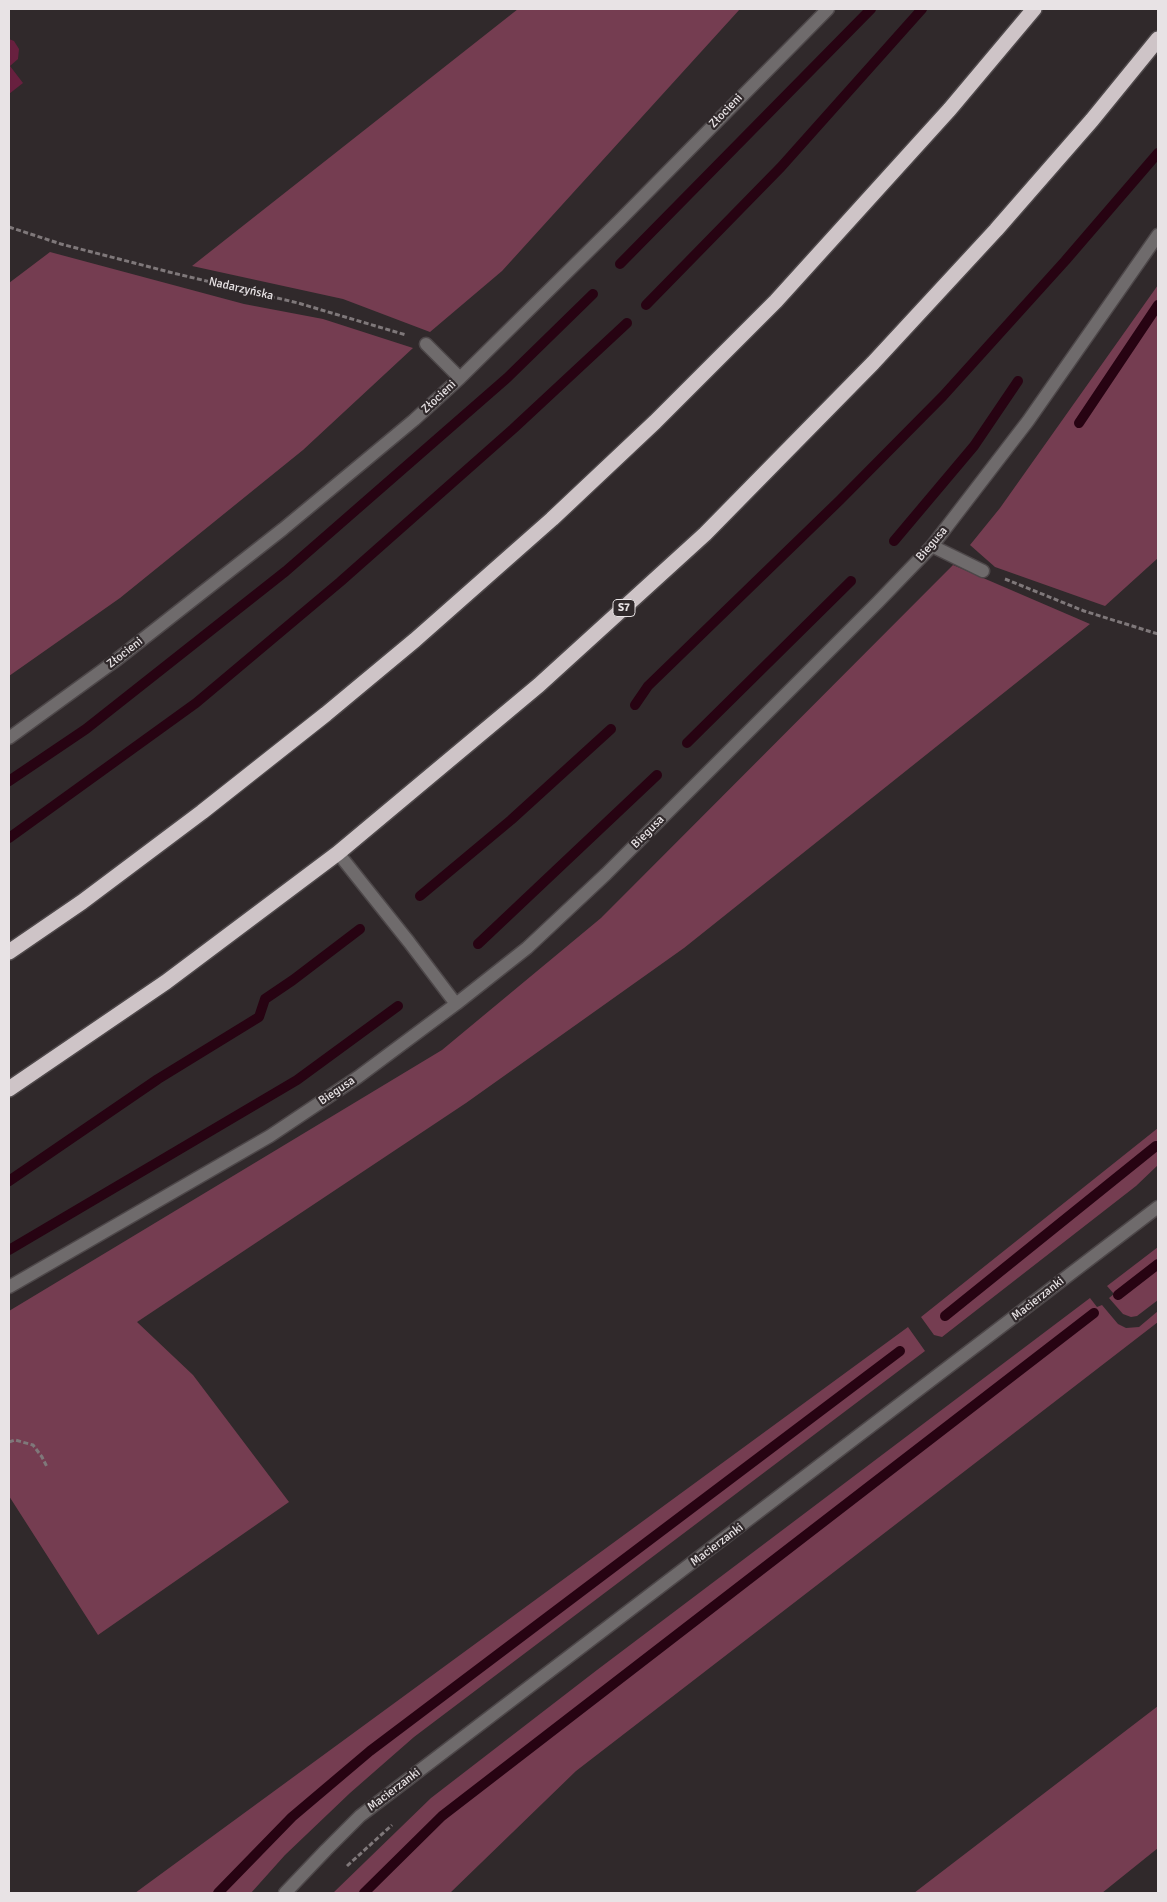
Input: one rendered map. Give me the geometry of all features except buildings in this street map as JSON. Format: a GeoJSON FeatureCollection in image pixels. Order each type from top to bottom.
{"type":"FeatureCollection","features":[{"type":"Feature","properties":{"kind":"highway"},"geometry":{"type":"LineString","coordinates":[[9,952],[90,896],[202,812],[311,726],[415,640],[552,519],[656,422],[776,301],[943,116],[1034,9]]}},
{"type":"Feature","properties":{"kind":"highway","name":"S7"},"geometry":{"type":"LineString","coordinates":[[9,1089],[166,982],[338,853],[539,685],[706,534],[873,362],[996,230],[1092,120],[1158,39]]}},
{"type":"Feature","properties":{"kind":"street","name":"Złocieni"},"geometry":{"type":"LineString","coordinates":[[9,738],[115,661],[282,529],[414,420],[460,378],[620,220],[828,9]]}},
{"type":"Feature","properties":{"kind":"street","name":"Biegusa"},"geometry":{"type":"LineString","coordinates":[[9,1287],[270,1136],[358,1077],[527,948],[606,874],[932,546],[1028,421],[1158,235]]}},
{"type":"Feature","properties":{"kind":"street"},"geometry":{"type":"LineString","coordinates":[[426,344],[460,378]]}},
{"type":"Feature","properties":{"kind":"street"},"geometry":{"type":"LineString","coordinates":[[932,546],[983,571]]}},
{"type":"Feature","properties":{"kind":"street"},"geometry":{"type":"LineString","coordinates":[[338,853],[456,1004]]}},
{"type":"Feature","properties":{"kind":"street","name":"Macierzanki"},"geometry":{"type":"LineString","coordinates":[[285,1893],[360,1816],[1158,1208]]}},
{"type":"Feature","properties":{"kind":"path","name":"Nadarzyńska"},"geometry":{"type":"LineString","coordinates":[[9,227],[115,258],[298,303],[408,335],[426,344]]}},
{"type":"Feature","properties":{"kind":"path"},"geometry":{"type":"LineString","coordinates":[[983,571],[1084,610],[1158,634]]}},
{"type":"Feature","properties":{"kind":"path"},"geometry":{"type":"LineString","coordinates":[[9,1442],[15,1440],[33,1445],[47,1467]]}},
{"type":"Feature","properties":{"kind":"shaded area"},"geometry":{"type":"Polygon","coordinates":[[[518,9],[740,9],[502,271],[430,332],[343,299],[192,266],[518,9]]]}},
{"type":"Feature","properties":{"kind":"shaded area"},"geometry":{"type":"Polygon","coordinates":[[[50,252],[244,304],[323,319],[413,348],[303,450],[120,598],[9,676],[9,283],[50,252]]]}},
{"type":"Feature","properties":{"kind":"shaded area"},"geometry":{"type":"Polygon","coordinates":[[[1158,285],[1158,558],[1105,606],[995,567],[970,545],[1000,508],[1158,285]]]}},
{"type":"Feature","properties":{"kind":"shaded area"},"geometry":{"type":"Polygon","coordinates":[[[953,565],[1090,624],[684,948],[466,1103],[137,1322],[193,1375],[289,1502],[98,1635],[9,1496],[9,1311],[442,1050],[601,918],[953,565]]]}},
{"type":"Feature","properties":{"kind":"shaded area"},"geometry":{"type":"Polygon","coordinates":[[[1158,1128],[1158,1165],[1136,1186],[942,1337],[934,1335],[921,1317],[1158,1128]]]}},
{"type":"Feature","properties":{"kind":"shaded area"},"geometry":{"type":"Polygon","coordinates":[[[1158,1247],[1158,1300],[1137,1316],[1131,1317],[1123,1314],[1109,1298],[1114,1294],[1107,1286],[1158,1247]]]}},
{"type":"Feature","properties":{"kind":"shaded area"},"geometry":{"type":"Polygon","coordinates":[[[1090,1298],[1097,1307],[1102,1305],[1118,1324],[1126,1328],[1139,1327],[1158,1311],[1158,1322],[576,1771],[450,1893],[333,1893],[431,1798],[597,1670],[1090,1298]]]}},
{"type":"Feature","properties":{"kind":"shaded area"},"geometry":{"type":"Polygon","coordinates":[[[908,1327],[925,1351],[414,1737],[350,1793],[285,1855],[251,1893],[135,1893],[908,1327]]]}},
{"type":"Feature","properties":{"kind":"shaded area"},"geometry":{"type":"Polygon","coordinates":[[[1158,1706],[1158,1848],[1102,1893],[914,1893],[1158,1706]]]}},
{"type":"Feature","properties":{"kind":"waterway"},"geometry":{"type":"LineString","coordinates":[[620,264],[871,9]]}},
{"type":"Feature","properties":{"kind":"waterway"},"geometry":{"type":"LineString","coordinates":[[646,305],[781,167],[922,9]]}},
{"type":"Feature","properties":{"kind":"waterway"},"geometry":{"type":"LineString","coordinates":[[635,705],[648,686],[840,500],[943,396],[1065,261],[1158,153]]}},
{"type":"Feature","properties":{"kind":"waterway"},"geometry":{"type":"LineString","coordinates":[[9,781],[86,729],[286,571],[507,378],[593,294]]}},
{"type":"Feature","properties":{"kind":"waterway"},"geometry":{"type":"LineString","coordinates":[[1079,423],[1158,305]]}},
{"type":"Feature","properties":{"kind":"waterway"},"geometry":{"type":"LineString","coordinates":[[9,838],[196,703],[340,582],[513,429],[627,323]]}},
{"type":"Feature","properties":{"kind":"waterway"},"geometry":{"type":"LineString","coordinates":[[894,541],[974,446],[1018,381]]}},
{"type":"Feature","properties":{"kind":"waterway"},"geometry":{"type":"LineString","coordinates":[[687,743],[851,581]]}},
{"type":"Feature","properties":{"kind":"waterway"},"geometry":{"type":"LineString","coordinates":[[420,896],[511,820],[611,729]]}},
{"type":"Feature","properties":{"kind":"waterway"},"geometry":{"type":"LineString","coordinates":[[478,944],[657,775]]}},
{"type":"Feature","properties":{"kind":"waterway"},"geometry":{"type":"LineString","coordinates":[[9,1181],[158,1079],[259,1017],[265,999],[360,929]]}},
{"type":"Feature","properties":{"kind":"waterway"},"geometry":{"type":"LineString","coordinates":[[9,1250],[297,1080],[398,1006]]}},
{"type":"Feature","properties":{"kind":"waterway"},"geometry":{"type":"LineString","coordinates":[[945,1316],[1156,1146]]}},
{"type":"Feature","properties":{"kind":"waterway"},"geometry":{"type":"LineString","coordinates":[[1118,1295],[1158,1264]]}},
{"type":"Feature","properties":{"kind":"waterway"},"geometry":{"type":"LineString","coordinates":[[364,1893],[442,1816],[1094,1313]]}},
{"type":"Feature","properties":{"kind":"waterway"},"geometry":{"type":"LineString","coordinates":[[218,1893],[292,1817],[370,1751],[900,1351]]}}]}
